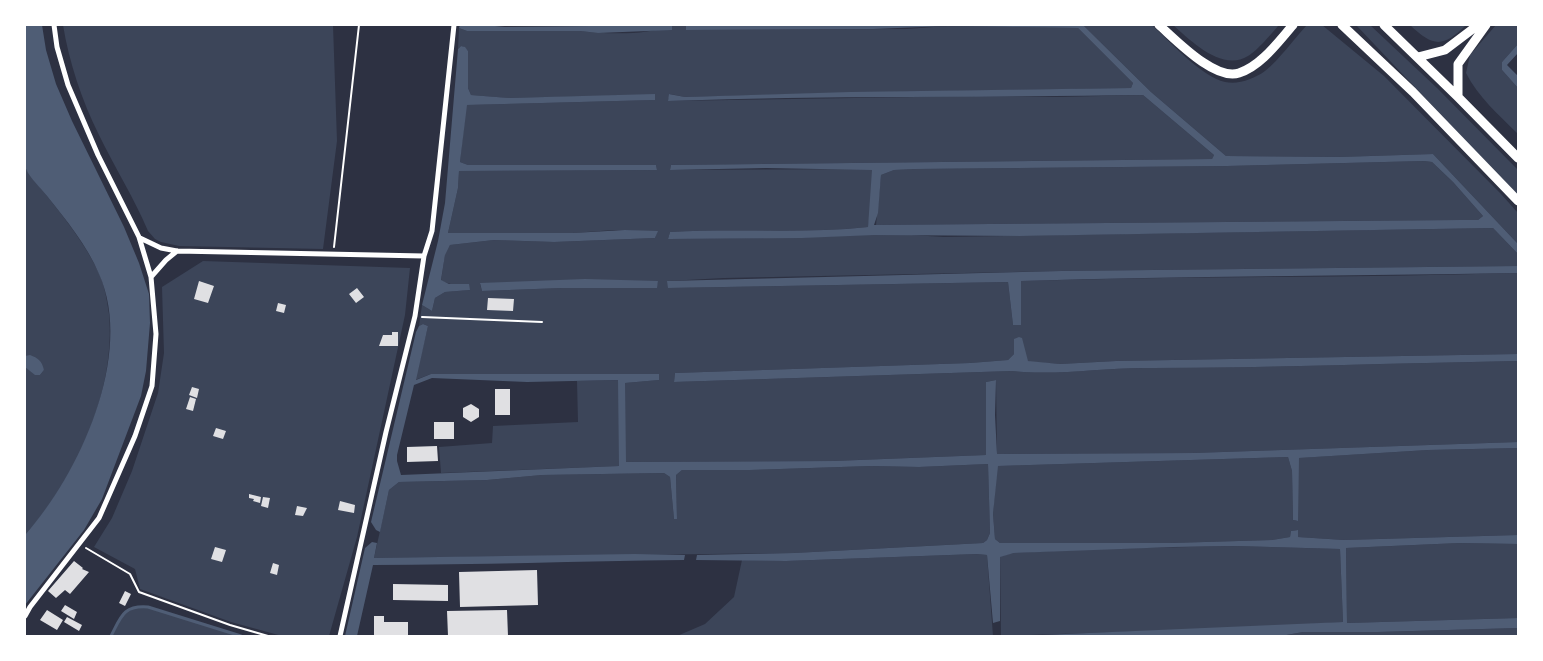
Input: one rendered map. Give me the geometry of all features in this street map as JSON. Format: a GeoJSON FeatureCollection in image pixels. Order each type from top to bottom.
{"type":"FeatureCollection","features":[{"type":"Feature","properties":{"kind":"main road"},"geometry":{"type":"LineString","coordinates":[[1159,25],[1196,56],[1218,71],[1237,74],[1263,57],[1293,25]]}},
{"type":"Feature","properties":{"kind":"main road"},"geometry":{"type":"LineString","coordinates":[[1342,25],[1413,92],[1518,200]]}},
{"type":"Feature","properties":{"kind":"main road"},"geometry":{"type":"LineString","coordinates":[[1384,25],[1518,158]]}},
{"type":"Feature","properties":{"kind":"main road"},"geometry":{"type":"LineString","coordinates":[[1418,57],[1445,50],[1478,25]]}},
{"type":"Feature","properties":{"kind":"main road"},"geometry":{"type":"LineString","coordinates":[[1458,97],[1458,64],[1486,25]]}},
{"type":"Feature","properties":{"kind":"street"},"geometry":{"type":"LineString","coordinates":[[25,616],[99,518],[135,436],[152,386],[156,334],[151,277],[140,237],[98,155],[68,85],[57,47],[54,25]]}},
{"type":"Feature","properties":{"kind":"street"},"geometry":{"type":"LineString","coordinates":[[340,636],[386,432],[415,316],[424,256],[432,231],[454,25]]}},
{"type":"Feature","properties":{"kind":"street"},"geometry":{"type":"LineString","coordinates":[[140,237],[156,246],[177,251],[424,256]]}},
{"type":"Feature","properties":{"kind":"street"},"geometry":{"type":"LineString","coordinates":[[151,277],[177,251]]}},
{"type":"Feature","properties":{"kind":"path"},"geometry":{"type":"LineString","coordinates":[[333,254],[360,25]]}},
{"type":"Feature","properties":{"kind":"path"},"geometry":{"type":"LineString","coordinates":[[415,316],[542,322]]}},
{"type":"Feature","properties":{"kind":"path"},"geometry":{"type":"LineString","coordinates":[[80,545],[130,574],[139,592],[230,625],[268,636]]}},
{"type":"Feature","properties":{"kind":"shaded area"},"geometry":{"type":"Polygon","coordinates":[[[25,25],[42,25],[46,50],[56,84],[124,227],[139,263],[149,294],[150,323],[146,371],[141,396],[102,499],[84,530],[25,605],[25,535],[45,510],[82,447],[96,412],[106,376],[110,340],[108,306],[94,263],[76,233],[30,176],[25,166],[25,25]]]}},
{"type":"Feature","properties":{"kind":"shaded area"},"geometry":{"type":"Polygon","coordinates":[[[63,25],[333,25],[337,141],[323,249],[179,246],[155,239],[148,231],[87,109],[73,67],[63,25]]]}},
{"type":"Feature","properties":{"kind":"shaded area"},"geometry":{"type":"Polygon","coordinates":[[[460,25],[505,27],[672,25],[672,30],[598,33],[580,31],[467,31],[459,28],[460,25]]]}},
{"type":"Feature","properties":{"kind":"shaded area"},"geometry":{"type":"Polygon","coordinates":[[[671,25],[686,25],[686,30],[907,29],[947,26],[1078,28],[1133,83],[1131,88],[685,97],[670,94],[668,101],[1143,95],[1214,155],[1212,159],[671,165],[670,170],[872,169],[873,196],[868,227],[818,230],[670,232],[668,239],[793,238],[877,234],[944,237],[1493,228],[1518,254],[1518,266],[1061,271],[724,278],[668,281],[668,288],[1008,282],[1013,325],[1021,325],[1020,281],[1518,273],[1518,354],[1116,361],[1060,364],[1030,362],[1014,354],[1008,360],[970,363],[675,373],[674,382],[1012,371],[1047,373],[1134,368],[1518,361],[1518,442],[1193,453],[997,454],[996,380],[986,382],[986,455],[833,461],[625,462],[625,383],[659,380],[659,374],[431,374],[415,380],[428,326],[423,324],[419,326],[422,305],[432,311],[435,298],[445,292],[470,290],[441,281],[445,254],[450,245],[494,240],[554,242],[655,238],[657,232],[614,230],[573,233],[448,233],[458,188],[459,171],[657,170],[656,165],[468,165],[460,162],[466,105],[654,100],[655,95],[508,98],[471,95],[468,88],[468,51],[461,46],[458,49],[459,28],[467,31],[580,31],[614,33],[638,33],[661,29],[671,25]],[[658,281],[480,284],[482,291],[562,288],[656,288],[658,281]]]}},
{"type":"Feature","properties":{"kind":"shaded area"},"geometry":{"type":"Polygon","coordinates":[[[686,25],[1083,25],[1151,92],[1226,156],[1339,157],[1433,154],[1518,244],[1518,254],[1493,228],[1020,236],[874,235],[802,238],[668,239],[670,232],[818,230],[868,227],[872,170],[766,168],[670,170],[671,165],[1212,159],[1214,155],[1143,95],[668,101],[669,94],[685,97],[850,92],[1131,88],[1133,83],[1078,28],[947,26],[873,29],[686,30],[686,25]],[[1432,162],[894,170],[881,175],[878,213],[874,225],[1478,220],[1483,216],[1453,182],[1432,162]]]}},
{"type":"Feature","properties":{"kind":"shaded area"},"geometry":{"type":"Polygon","coordinates":[[[1083,25],[1152,25],[1206,73],[1216,79],[1235,83],[1251,79],[1265,71],[1307,25],[1322,25],[1384,76],[1501,194],[1518,213],[1518,244],[1433,154],[1339,157],[1226,156],[1151,92],[1083,25]]]}},
{"type":"Feature","properties":{"kind":"shaded area"},"geometry":{"type":"Polygon","coordinates":[[[1173,25],[1279,25],[1252,54],[1238,60],[1228,60],[1218,57],[1198,46],[1173,25]]]}},
{"type":"Feature","properties":{"kind":"shaded area"},"geometry":{"type":"Polygon","coordinates":[[[1356,25],[1370,25],[1438,89],[1518,170],[1518,196],[1356,25]]]}},
{"type":"Feature","properties":{"kind":"shaded area"},"geometry":{"type":"Polygon","coordinates":[[[1410,25],[1466,25],[1451,38],[1438,42],[1425,38],[1410,25]]]}},
{"type":"Feature","properties":{"kind":"shaded area"},"geometry":{"type":"Polygon","coordinates":[[[1496,25],[1518,25],[1518,44],[1502,62],[1502,70],[1518,88],[1518,134],[1483,98],[1466,73],[1470,55],[1496,25]]]}},
{"type":"Feature","properties":{"kind":"shaded area"},"geometry":{"type":"Polygon","coordinates":[[[1518,44],[1518,53],[1507,65],[1518,76],[1518,88],[1502,70],[1502,62],[1518,44]]]}},
{"type":"Feature","properties":{"kind":"shaded area"},"geometry":{"type":"Polygon","coordinates":[[[461,46],[465,47],[468,51],[468,88],[471,95],[509,98],[655,94],[655,100],[467,105],[460,162],[468,165],[656,165],[657,170],[459,171],[458,188],[448,233],[658,231],[655,238],[554,242],[494,240],[450,245],[445,255],[441,280],[449,284],[469,284],[470,290],[445,292],[435,298],[432,311],[422,305],[438,241],[445,203],[458,49],[461,46]]]}},
{"type":"Feature","properties":{"kind":"shaded area"},"geometry":{"type":"Polygon","coordinates":[[[1432,162],[1453,182],[1483,216],[1478,220],[876,225],[881,175],[894,170],[1227,166],[1432,162]]]}},
{"type":"Feature","properties":{"kind":"shaded area"},"geometry":{"type":"Polygon","coordinates":[[[25,168],[75,232],[99,273],[109,314],[109,343],[106,373],[99,403],[89,432],[61,488],[44,513],[25,535],[25,367],[40,375],[44,370],[25,356],[25,168]]]}},
{"type":"Feature","properties":{"kind":"shaded area"},"geometry":{"type":"Polygon","coordinates":[[[203,261],[410,268],[405,315],[357,537],[329,636],[282,636],[231,622],[140,589],[135,569],[94,547],[112,518],[132,471],[158,393],[164,353],[162,287],[203,261]]]}},
{"type":"Feature","properties":{"kind":"shaded area"},"geometry":{"type":"Polygon","coordinates":[[[1518,266],[1518,273],[1021,281],[1021,325],[1013,325],[1008,282],[668,288],[667,281],[1061,271],[1518,266]]]}},
{"type":"Feature","properties":{"kind":"shaded area"},"geometry":{"type":"Polygon","coordinates":[[[585,279],[658,281],[657,288],[562,288],[482,291],[480,283],[585,279]]]}},
{"type":"Feature","properties":{"kind":"shaded area"},"geometry":{"type":"Polygon","coordinates":[[[423,324],[428,326],[416,380],[431,374],[659,374],[659,380],[625,383],[626,462],[833,461],[986,455],[986,382],[996,380],[997,454],[1193,453],[1518,442],[1518,448],[1428,450],[1299,458],[1298,521],[1293,520],[1292,471],[1288,457],[998,466],[993,514],[995,539],[1000,543],[1171,543],[1272,540],[1290,537],[1291,531],[1298,530],[1298,537],[1344,540],[1518,535],[1518,544],[1460,543],[1346,548],[1347,623],[1518,618],[1518,628],[1303,632],[1281,636],[1019,636],[1343,622],[1340,549],[1236,546],[1014,553],[1000,557],[1000,621],[993,623],[987,555],[786,561],[696,560],[697,555],[794,553],[983,543],[987,540],[990,533],[988,464],[919,467],[871,466],[682,470],[676,475],[677,519],[674,519],[670,477],[664,473],[542,475],[487,480],[399,482],[389,490],[380,532],[376,530],[371,522],[419,326],[423,324]],[[432,378],[414,385],[397,455],[401,475],[619,466],[618,380],[527,382],[432,378]]]}},
{"type":"Feature","properties":{"kind":"shaded area"},"geometry":{"type":"Polygon","coordinates":[[[1022,338],[1028,361],[1060,364],[1116,361],[1518,354],[1518,361],[1134,368],[1047,372],[1012,371],[674,382],[675,373],[970,363],[1008,360],[1014,354],[1014,339],[1022,338]]]}},
{"type":"Feature","properties":{"kind":"shaded area"},"geometry":{"type":"Polygon","coordinates":[[[30,355],[42,364],[44,370],[40,375],[35,375],[25,367],[25,356],[30,355]]]}},
{"type":"Feature","properties":{"kind":"shaded area"},"geometry":{"type":"Polygon","coordinates":[[[619,380],[620,466],[441,473],[439,447],[492,443],[493,426],[578,422],[577,381],[619,380]]]}},
{"type":"Feature","properties":{"kind":"shaded area"},"geometry":{"type":"Polygon","coordinates":[[[1518,448],[1518,535],[1344,540],[1298,537],[1297,530],[1291,531],[1290,537],[1272,540],[1171,543],[1000,543],[995,539],[993,514],[997,466],[1288,457],[1292,471],[1293,520],[1297,521],[1298,458],[1428,450],[1518,448]]]}},
{"type":"Feature","properties":{"kind":"shaded area"},"geometry":{"type":"Polygon","coordinates":[[[988,464],[990,533],[987,540],[983,543],[794,553],[374,558],[389,490],[399,482],[487,480],[542,475],[664,473],[670,477],[674,519],[677,519],[676,475],[682,470],[871,466],[919,467],[988,464]]]}},
{"type":"Feature","properties":{"kind":"shaded area"},"geometry":{"type":"Polygon","coordinates":[[[372,542],[377,543],[374,558],[685,555],[684,560],[373,565],[357,636],[345,636],[365,548],[372,542]]]}},
{"type":"Feature","properties":{"kind":"shaded area"},"geometry":{"type":"Polygon","coordinates":[[[1460,543],[1518,544],[1518,618],[1347,623],[1346,548],[1460,543]]]}},
{"type":"Feature","properties":{"kind":"shaded area"},"geometry":{"type":"Polygon","coordinates":[[[1236,546],[1340,549],[1343,622],[1265,627],[1001,636],[1000,556],[1014,553],[1092,549],[1236,546]]]}},
{"type":"Feature","properties":{"kind":"shaded area"},"geometry":{"type":"Polygon","coordinates":[[[987,555],[993,636],[677,636],[705,624],[734,597],[742,560],[786,561],[987,555]]]}},
{"type":"Feature","properties":{"kind":"shaded area"},"geometry":{"type":"Polygon","coordinates":[[[137,606],[148,607],[241,636],[111,636],[124,612],[137,606]]]}},
{"type":"Feature","properties":{"kind":"shaded area"},"geometry":{"type":"Polygon","coordinates":[[[1518,628],[1518,636],[1281,636],[1303,632],[1518,628]]]}},
{"type":"Feature","properties":{"kind":"building"},"geometry":{"type":"Polygon","coordinates":[[[199,281],[214,286],[208,303],[194,299],[199,281]]]}},
{"type":"Feature","properties":{"kind":"building"},"geometry":{"type":"Polygon","coordinates":[[[357,288],[364,297],[356,303],[349,294],[357,288]]]}},
{"type":"Feature","properties":{"kind":"building"},"geometry":{"type":"Polygon","coordinates":[[[488,298],[514,299],[513,311],[487,310],[488,298]]]}},
{"type":"Feature","properties":{"kind":"building"},"geometry":{"type":"Polygon","coordinates":[[[278,303],[286,305],[284,313],[276,311],[278,303]]]}},
{"type":"Feature","properties":{"kind":"building"},"geometry":{"type":"Polygon","coordinates":[[[392,332],[398,332],[398,346],[379,346],[383,335],[392,335],[392,332]]]}},
{"type":"Feature","properties":{"kind":"building"},"geometry":{"type":"Polygon","coordinates":[[[192,387],[199,389],[197,398],[189,395],[192,387]]]}},
{"type":"Feature","properties":{"kind":"building"},"geometry":{"type":"Polygon","coordinates":[[[495,389],[510,389],[510,415],[495,415],[495,389]]]}},
{"type":"Feature","properties":{"kind":"building"},"geometry":{"type":"Polygon","coordinates":[[[190,397],[196,399],[193,411],[186,409],[190,397]]]}},
{"type":"Feature","properties":{"kind":"building"},"geometry":{"type":"Polygon","coordinates":[[[471,404],[479,409],[479,417],[471,422],[463,417],[463,408],[471,404]]]}},
{"type":"Feature","properties":{"kind":"building"},"geometry":{"type":"Polygon","coordinates":[[[434,422],[454,422],[454,439],[434,439],[434,422]]]}},
{"type":"Feature","properties":{"kind":"building"},"geometry":{"type":"Polygon","coordinates":[[[216,428],[226,431],[223,439],[213,436],[216,428]]]}},
{"type":"Feature","properties":{"kind":"building"},"geometry":{"type":"Polygon","coordinates":[[[437,446],[438,461],[407,462],[407,447],[437,446]]]}},
{"type":"Feature","properties":{"kind":"building"},"geometry":{"type":"Polygon","coordinates":[[[249,494],[261,497],[260,503],[249,498],[249,494]]]}},
{"type":"Feature","properties":{"kind":"building"},"geometry":{"type":"Polygon","coordinates":[[[263,497],[270,498],[268,508],[261,506],[263,497]]]}},
{"type":"Feature","properties":{"kind":"building"},"geometry":{"type":"Polygon","coordinates":[[[340,501],[355,505],[354,513],[338,510],[340,501]]]}},
{"type":"Feature","properties":{"kind":"building"},"geometry":{"type":"Polygon","coordinates":[[[297,506],[307,508],[303,516],[295,515],[297,506]]]}},
{"type":"Feature","properties":{"kind":"building"},"geometry":{"type":"Polygon","coordinates":[[[215,547],[226,550],[222,562],[211,559],[215,547]]]}},
{"type":"Feature","properties":{"kind":"building"},"geometry":{"type":"Polygon","coordinates":[[[74,561],[82,569],[89,572],[70,594],[65,590],[56,598],[48,591],[74,561]]]}},
{"type":"Feature","properties":{"kind":"building"},"geometry":{"type":"Polygon","coordinates":[[[273,563],[279,565],[277,575],[270,573],[273,563]]]}},
{"type":"Feature","properties":{"kind":"building"},"geometry":{"type":"Polygon","coordinates":[[[537,570],[538,605],[460,607],[459,572],[537,570]]]}},
{"type":"Feature","properties":{"kind":"building"},"geometry":{"type":"Polygon","coordinates":[[[393,584],[448,585],[448,601],[393,600],[393,584]]]}},
{"type":"Feature","properties":{"kind":"building"},"geometry":{"type":"Polygon","coordinates":[[[125,591],[131,594],[125,606],[119,603],[125,591]]]}},
{"type":"Feature","properties":{"kind":"building"},"geometry":{"type":"Polygon","coordinates":[[[65,605],[77,612],[74,619],[61,611],[65,605]]]}},
{"type":"Feature","properties":{"kind":"building"},"geometry":{"type":"Polygon","coordinates":[[[47,610],[63,620],[57,630],[40,620],[47,610]]]}},
{"type":"Feature","properties":{"kind":"building"},"geometry":{"type":"Polygon","coordinates":[[[507,610],[508,636],[448,636],[447,611],[507,610]]]}},
{"type":"Feature","properties":{"kind":"building"},"geometry":{"type":"Polygon","coordinates":[[[374,616],[384,616],[384,622],[408,622],[408,636],[374,636],[374,616]]]}},
{"type":"Feature","properties":{"kind":"building"},"geometry":{"type":"Polygon","coordinates":[[[67,617],[82,625],[79,631],[64,622],[67,617]]]}},
{"type":"Feature","properties":{"kind":"waterway"},"geometry":{"type":"LineString","coordinates":[[111,636],[124,614],[128,610],[140,607],[148,607],[241,636]]}}]}
